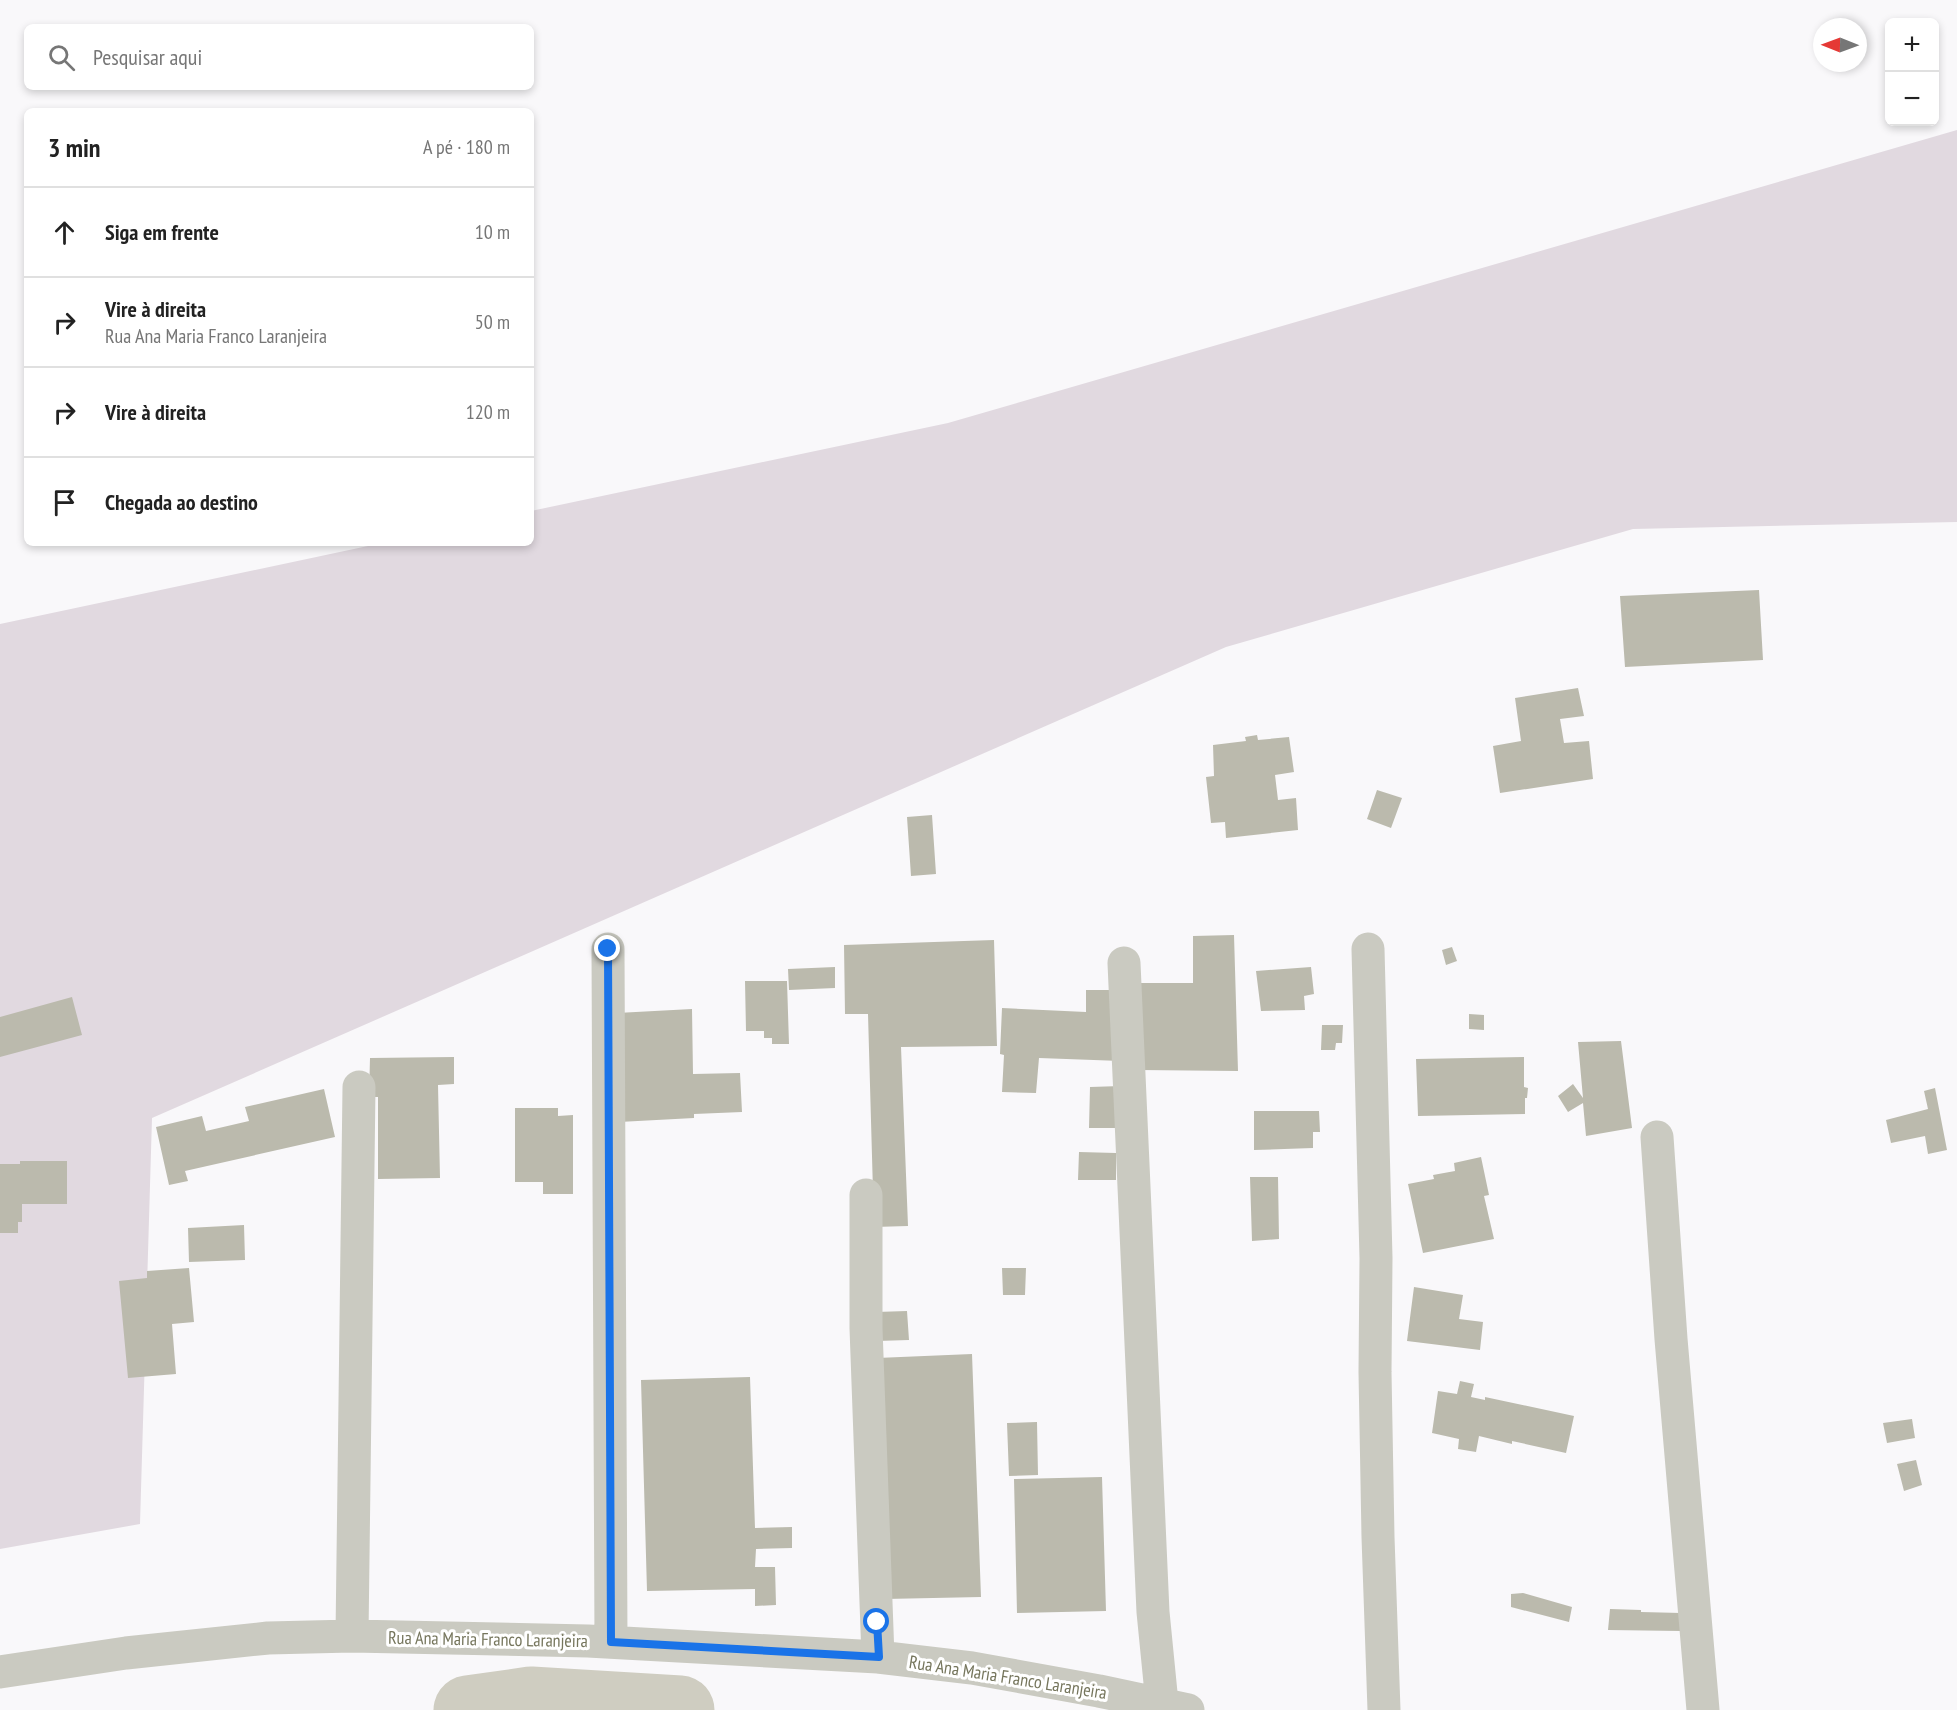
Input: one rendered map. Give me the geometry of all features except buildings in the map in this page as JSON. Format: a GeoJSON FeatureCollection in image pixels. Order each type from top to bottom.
{"type":"FeatureCollection","features":[{"type":"Feature","properties":{"kind":"street"},"geometry":{"type":"LineString","coordinates":[[608,949],[611,1642]]}},
{"type":"Feature","properties":{"kind":"street"},"geometry":{"type":"LineString","coordinates":[[1368,949],[1376,1258],[1377,1525],[1384,1710]]}},
{"type":"Feature","properties":{"kind":"street"},"geometry":{"type":"LineString","coordinates":[[1124,963],[1152,1600],[1175,1707]]}},
{"type":"Feature","properties":{"kind":"street"},"geometry":{"type":"LineString","coordinates":[[352,1636],[359,1087]]}},
{"type":"Feature","properties":{"kind":"street"},"geometry":{"type":"LineString","coordinates":[[1657,1137],[1671,1339],[1704,1710]]}},
{"type":"Feature","properties":{"kind":"street"},"geometry":{"type":"LineString","coordinates":[[866,1196],[866,1328],[879,1657]]}},
{"type":"Feature","properties":{"kind":"street","name":"Rua Ana Maria Franco Laranjeira"},"geometry":{"type":"LineString","coordinates":[[0,1672],[126,1653],[256,1639],[352,1636],[611,1642],[879,1657],[972,1668],[1175,1707]]}},
{"type":"Feature","properties":{"kind":"shaded area"},"geometry":{"type":"Polygon","coordinates":[[[1957,130],[1957,522],[1633,529],[1226,647],[152,1118],[140,1524],[0,1549],[0,624],[368,546],[534,546],[534,510],[948,423],[1957,130]]]}},
{"type":"Feature","properties":{"kind":"waterway"},"geometry":{"type":"LineString","coordinates":[[468,1710],[531,1701],[680,1710]]}},
{"type":"Feature","properties":{"kind":"route"},"geometry":{"type":"LineString","coordinates":[[608,949],[611,1642],[879,1657],[877,1622]]}}]}
